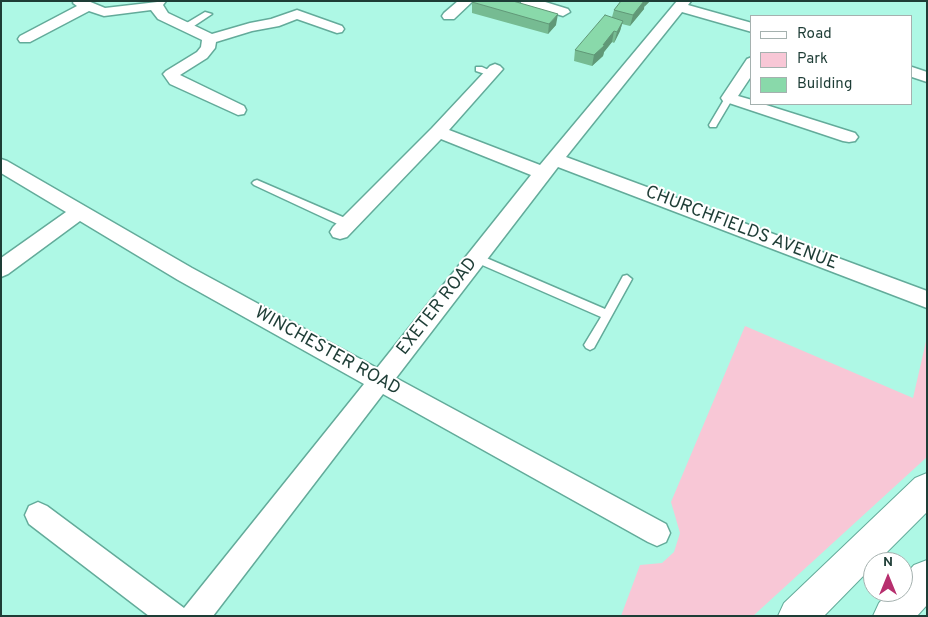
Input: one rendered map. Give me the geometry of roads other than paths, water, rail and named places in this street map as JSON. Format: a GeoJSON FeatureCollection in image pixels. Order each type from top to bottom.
{"type":"FeatureCollection","features":[{"type":"Feature","properties":{"kind":"highway"},"geometry":{"type":"LineString","coordinates":[[797,616],[927,489]]}},
{"type":"Feature","properties":{"kind":"highway"},"geometry":{"type":"LineString","coordinates":[[892,616],[927,578]]}},
{"type":"Feature","properties":{"kind":"street"},"geometry":{"type":"LineString","coordinates":[[449,16],[466,1]]}},
{"type":"Feature","properties":{"kind":"street"},"geometry":{"type":"LineString","coordinates":[[527,1],[563,12]]}},
{"type":"Feature","properties":{"kind":"street"},"geometry":{"type":"LineString","coordinates":[[25,39],[84,4],[104,12],[158,3],[158,11],[163,16],[204,34],[209,40],[208,48],[202,55],[171,74],[176,81],[238,110]]}},
{"type":"Feature","properties":{"kind":"street"},"geometry":{"type":"LineString","coordinates":[[682,4],[750,27]]}},
{"type":"Feature","properties":{"kind":"street","name":"EXETER ROAD"},"geometry":{"type":"LineString","coordinates":[[196,616],[549,166],[682,4]]}},
{"type":"Feature","properties":{"kind":"street"},"geometry":{"type":"LineString","coordinates":[[209,40],[250,27],[274,23],[301,11],[336,28]]}},
{"type":"Feature","properties":{"kind":"street"},"geometry":{"type":"LineString","coordinates":[[750,65],[729,98],[750,105]]}},
{"type":"Feature","properties":{"kind":"street"},"geometry":{"type":"LineString","coordinates":[[344,228],[438,132],[488,71]]}},
{"type":"Feature","properties":{"kind":"street"},"geometry":{"type":"LineString","coordinates":[[913,72],[927,77]]}},
{"type":"Feature","properties":{"kind":"street"},"geometry":{"type":"LineString","coordinates":[[751,105],[849,137]]}},
{"type":"Feature","properties":{"kind":"street","name":"CHURCHFIELDS AVENUE"},"geometry":{"type":"LineString","coordinates":[[438,132],[549,166],[927,300]]}},
{"type":"Feature","properties":{"kind":"street","name":"WINCHESTER ROAD"},"geometry":{"type":"LineString","coordinates":[[1,165],[185,274],[657,533]]}},
{"type":"Feature","properties":{"kind":"street"},"geometry":{"type":"LineString","coordinates":[[1,269],[80,211]]}},
{"type":"Feature","properties":{"kind":"street"},"geometry":{"type":"LineString","coordinates":[[38,515],[172,616]]}},
{"type":"Feature","properties":{"kind":"lane"},"geometry":{"type":"LineString","coordinates":[[188,26],[208,14]]}},
{"type":"Feature","properties":{"kind":"lane"},"geometry":{"type":"LineString","coordinates":[[713,125],[729,98]]}},
{"type":"Feature","properties":{"kind":"lane"},"geometry":{"type":"LineString","coordinates":[[257,183],[344,228]]}},
{"type":"Feature","properties":{"kind":"lane"},"geometry":{"type":"LineString","coordinates":[[477,258],[608,315]]}},
{"type":"Feature","properties":{"kind":"lane"},"geometry":{"type":"LineString","coordinates":[[590,346],[627,279]]}}]}
